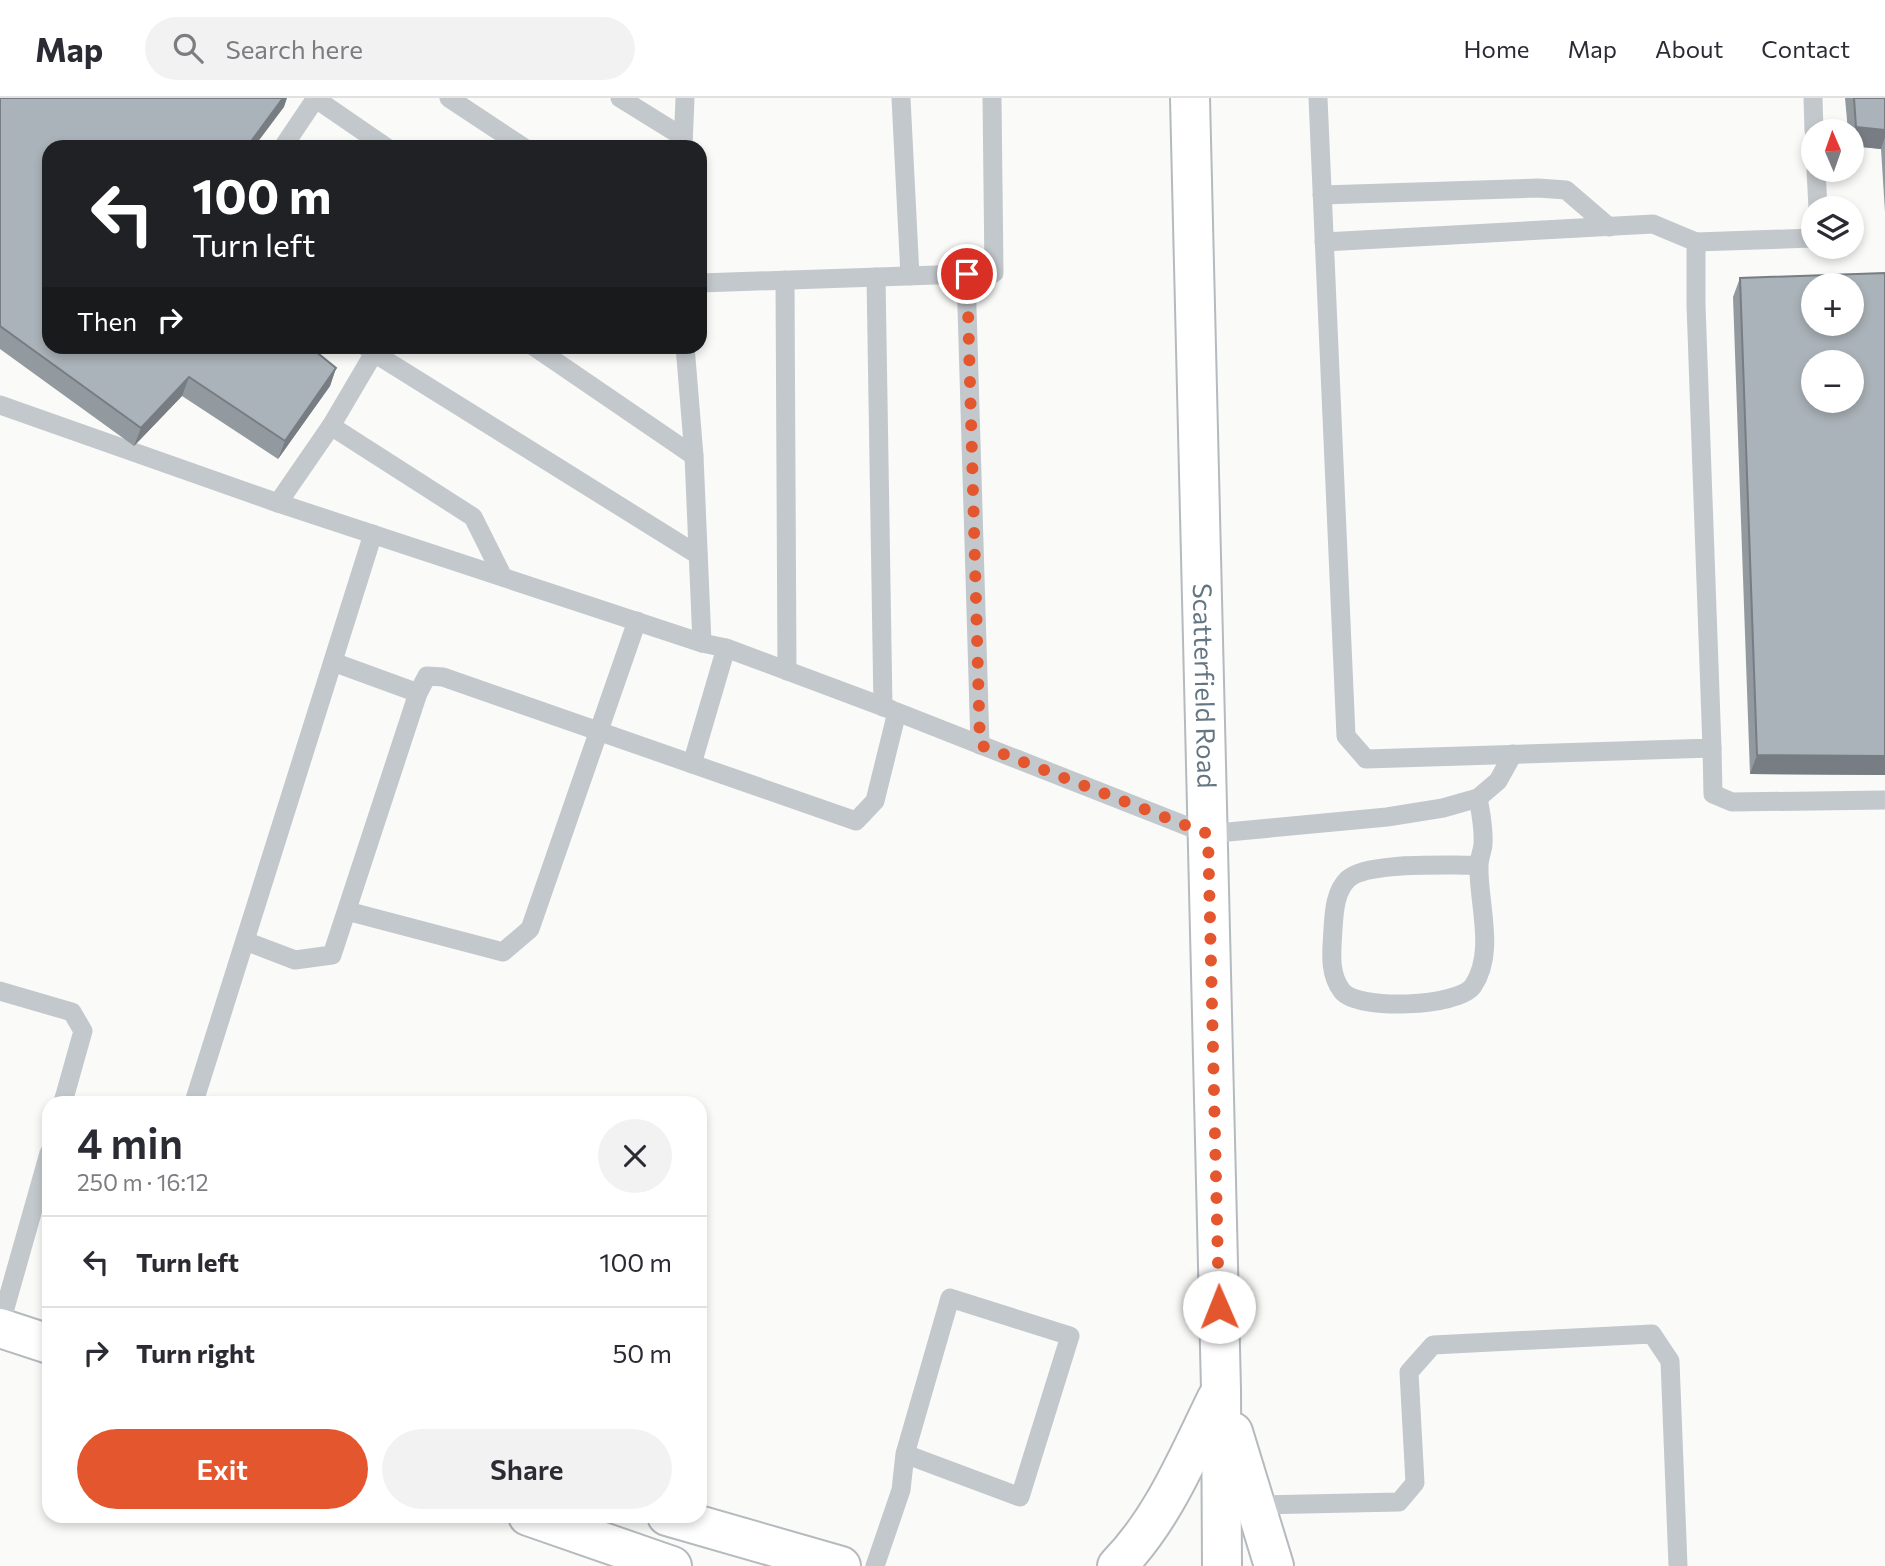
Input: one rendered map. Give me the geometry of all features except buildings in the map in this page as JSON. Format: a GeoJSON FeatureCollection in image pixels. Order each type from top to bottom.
{"type":"FeatureCollection","features":[{"type":"Feature","properties":{"kind":"main road","name":"Scatterfield Road"},"geometry":{"type":"LineString","coordinates":[[1190,98],[1221,1390],[1222,1566]]}},
{"type":"Feature","properties":{"kind":"main road"},"geometry":{"type":"LineString","coordinates":[[0,1327],[42,1342]]}},
{"type":"Feature","properties":{"kind":"main road"},"geometry":{"type":"LineString","coordinates":[[1221,1390],[1274,1566]]}},
{"type":"Feature","properties":{"kind":"main road"},"geometry":{"type":"LineString","coordinates":[[1117,1566],[1135,1547],[1173,1487],[1221,1390]]}},
{"type":"Feature","properties":{"kind":"main road"},"geometry":{"type":"LineString","coordinates":[[548,1523],[672,1566]]}},
{"type":"Feature","properties":{"kind":"main road"},"geometry":{"type":"LineString","coordinates":[[691,1523],[841,1566]]}},
{"type":"Feature","properties":{"kind":"lane"},"geometry":{"type":"LineString","coordinates":[[449,98],[512,140]]}},
{"type":"Feature","properties":{"kind":"lane"},"geometry":{"type":"LineString","coordinates":[[620,98],[680,140]]}},
{"type":"Feature","properties":{"kind":"lane"},"geometry":{"type":"LineString","coordinates":[[683,140],[685,98]]}},
{"type":"Feature","properties":{"kind":"lane"},"geometry":{"type":"LineString","coordinates":[[901,98],[910,276]]}},
{"type":"Feature","properties":{"kind":"lane"},"geometry":{"type":"LineString","coordinates":[[707,283],[994,273],[992,98]]}},
{"type":"Feature","properties":{"kind":"lane"},"geometry":{"type":"LineString","coordinates":[[1318,98],[1346,736],[1366,759],[1712,748]]}},
{"type":"Feature","properties":{"kind":"lane"},"geometry":{"type":"LineString","coordinates":[[1813,98],[1814,119]]}},
{"type":"Feature","properties":{"kind":"lane"},"geometry":{"type":"LineString","coordinates":[[289,140],[316,99],[376,140]]}},
{"type":"Feature","properties":{"kind":"lane"},"geometry":{"type":"LineString","coordinates":[[1322,195],[1538,188],[1566,190],[1609,227]]}},
{"type":"Feature","properties":{"kind":"lane"},"geometry":{"type":"LineString","coordinates":[[1324,242],[1653,224],[1696,242],[1801,238]]}},
{"type":"Feature","properties":{"kind":"lane"},"geometry":{"type":"LineString","coordinates":[[1696,242],[1713,794],[1732,802],[1885,800]]}},
{"type":"Feature","properties":{"kind":"lane"},"geometry":{"type":"LineString","coordinates":[[967,274],[980,745]]}},
{"type":"Feature","properties":{"kind":"lane"},"geometry":{"type":"LineString","coordinates":[[245,941],[295,960],[332,955],[418,693],[427,676],[443,677],[856,821],[875,801],[890,710],[876,277]]}},
{"type":"Feature","properties":{"kind":"lane"},"geometry":{"type":"LineString","coordinates":[[785,280],[787,671]]}},
{"type":"Feature","properties":{"kind":"lane"},"geometry":{"type":"LineString","coordinates":[[278,503],[331,426],[368,354]]}},
{"type":"Feature","properties":{"kind":"lane"},"geometry":{"type":"LineString","coordinates":[[376,354],[698,555]]}},
{"type":"Feature","properties":{"kind":"lane"},"geometry":{"type":"LineString","coordinates":[[545,354],[694,456]]}},
{"type":"Feature","properties":{"kind":"lane"},"geometry":{"type":"LineString","coordinates":[[684,354],[694,456],[702,643]]}},
{"type":"Feature","properties":{"kind":"lane"},"geometry":{"type":"LineString","coordinates":[[0,405],[278,503],[702,643],[726,648],[1208,834],[1387,817],[1443,808],[1478,798],[1498,781],[1513,754]]}},
{"type":"Feature","properties":{"kind":"lane"},"geometry":{"type":"LineString","coordinates":[[331,426],[473,517],[502,577]]}},
{"type":"Feature","properties":{"kind":"lane"},"geometry":{"type":"LineString","coordinates":[[196,1096],[373,534]]}},
{"type":"Feature","properties":{"kind":"lane"},"geometry":{"type":"LineString","coordinates":[[347,911],[503,952],[530,929],[637,621]]}},
{"type":"Feature","properties":{"kind":"lane"},"geometry":{"type":"LineString","coordinates":[[692,764],[726,648]]}},
{"type":"Feature","properties":{"kind":"lane"},"geometry":{"type":"LineString","coordinates":[[332,663],[418,693]]}},
{"type":"Feature","properties":{"kind":"lane"},"geometry":{"type":"LineString","coordinates":[[1478,798],[1482,819],[1483,844],[1479,865],[1484,948],[1480,972],[1471,989],[1449,999],[1387,1005],[1360,1001],[1343,993],[1335,979],[1332,961],[1334,913],[1338,893],[1348,878],[1367,870],[1396,866],[1479,865]]}},
{"type":"Feature","properties":{"kind":"lane"},"geometry":{"type":"LineString","coordinates":[[0,991],[72,1012],[83,1031],[65,1096]]}},
{"type":"Feature","properties":{"kind":"lane"},"geometry":{"type":"LineString","coordinates":[[0,1327],[42,1178]]}},
{"type":"Feature","properties":{"kind":"lane"},"geometry":{"type":"LineString","coordinates":[[875,1566],[901,1490],[905,1454],[950,1298],[1070,1336],[1020,1497],[905,1454]]}},
{"type":"Feature","properties":{"kind":"lane"},"geometry":{"type":"LineString","coordinates":[[1256,1505],[1399,1502],[1415,1483],[1409,1372],[1433,1345],[1652,1334],[1670,1361],[1678,1566]]}},
{"type":"Feature","properties":{"kind":"route"},"geometry":{"type":"LineString","coordinates":[[967,274],[980,745],[1208,834],[1219,1307]]}}]}
